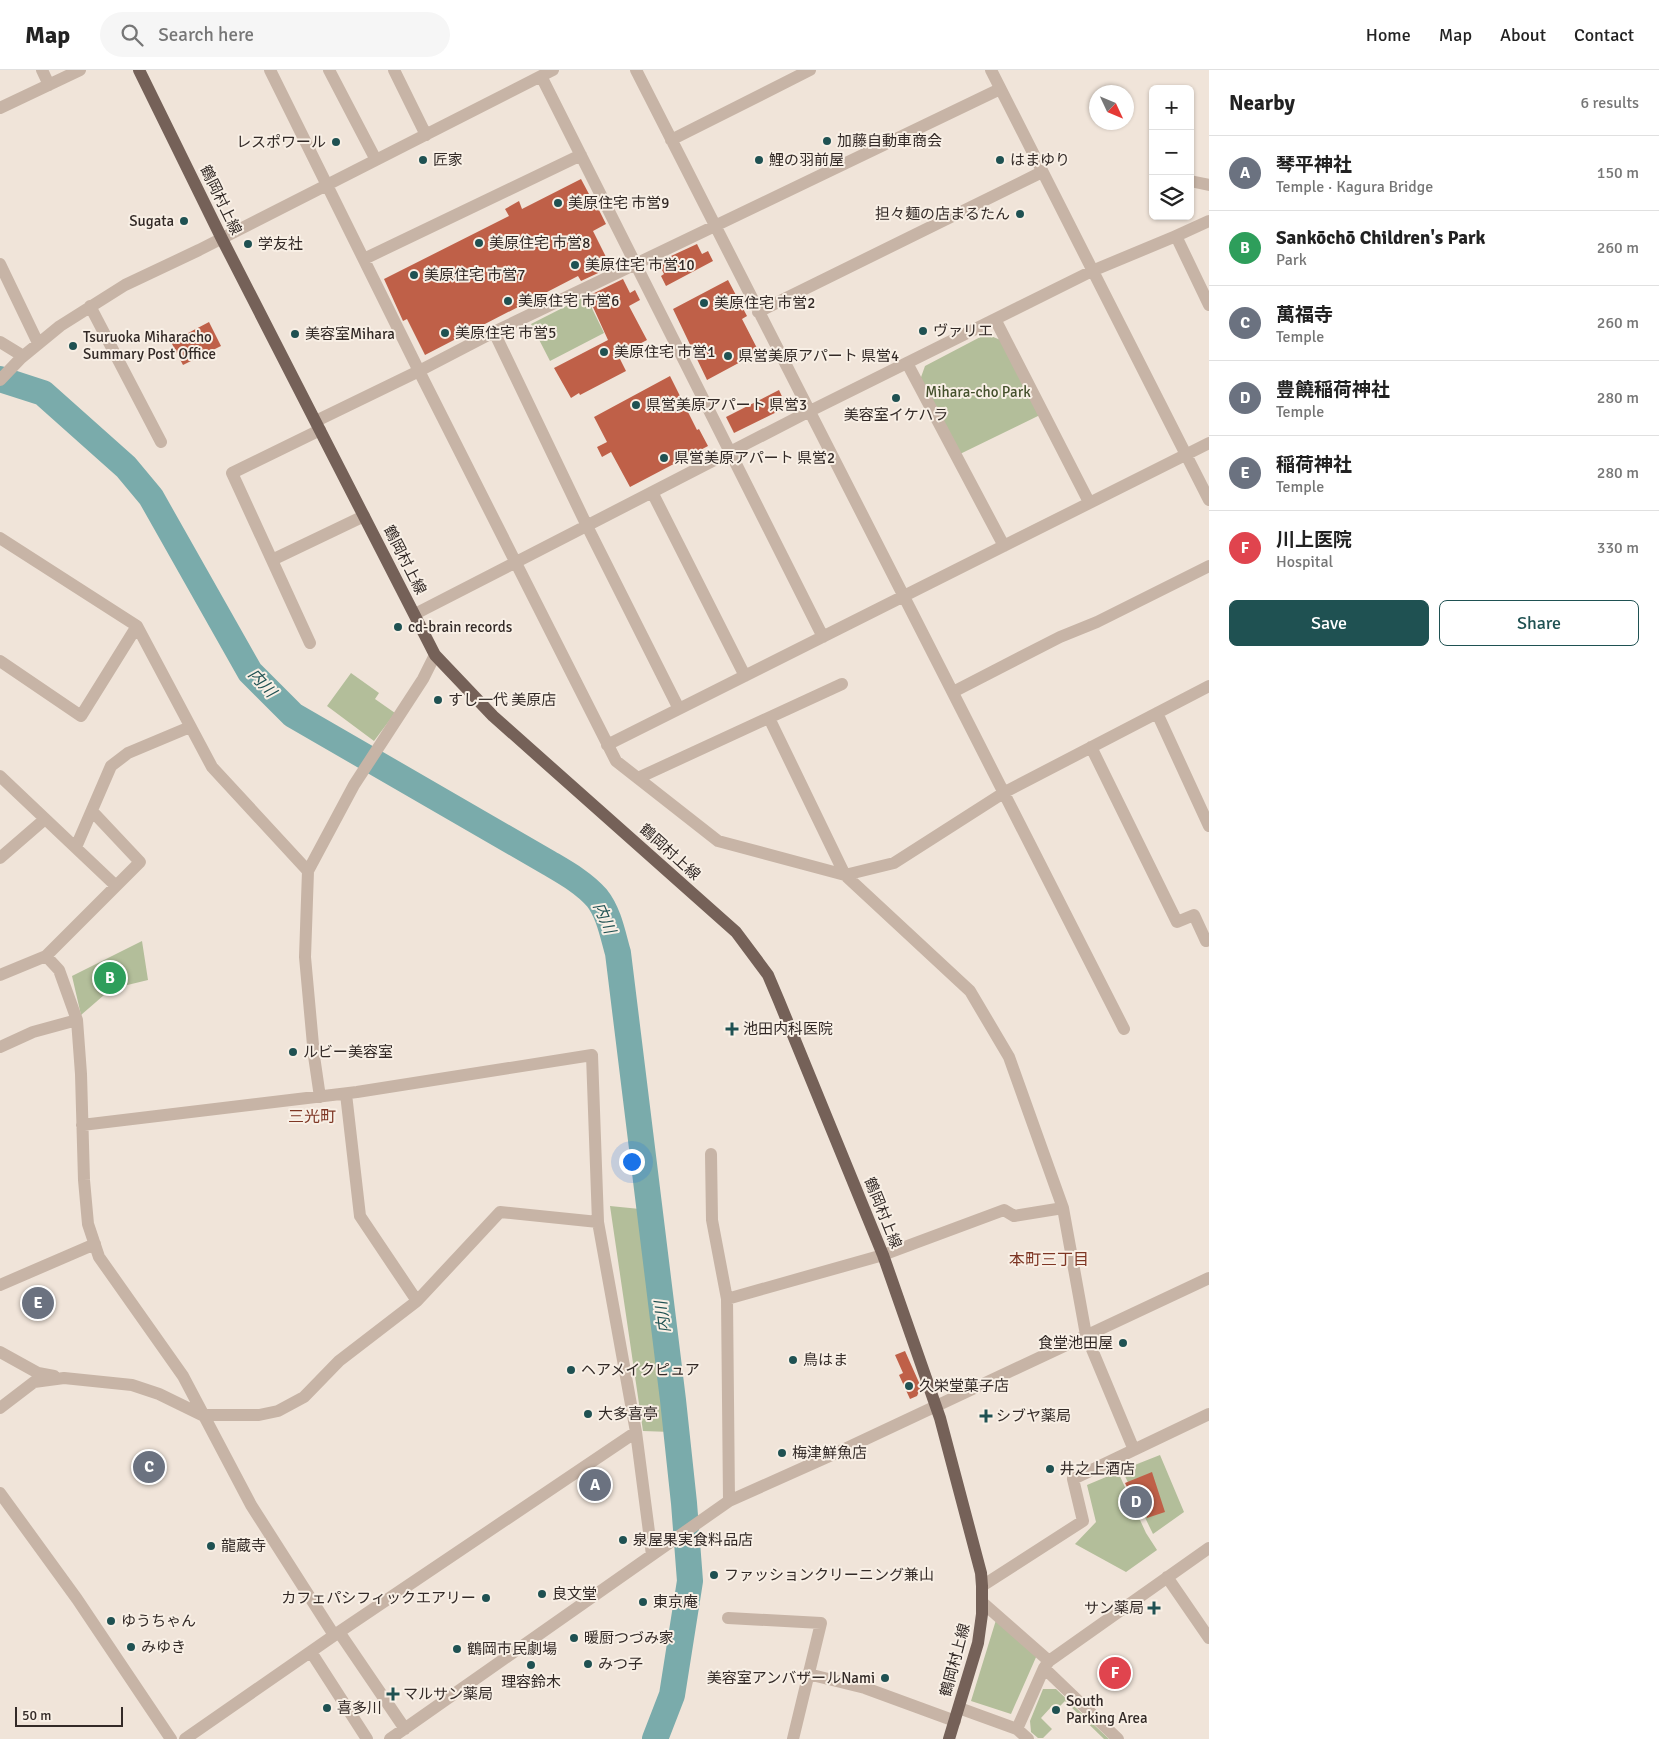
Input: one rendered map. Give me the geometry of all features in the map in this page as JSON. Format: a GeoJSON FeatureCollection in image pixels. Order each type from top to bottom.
{"type":"FeatureCollection","features":[{"type":"Feature","properties":{"kind":"main road","name":"鶴岡村上線"},"geometry":{"type":"LineString","coordinates":[[139,70],[222,239],[435,655],[493,716],[736,932],[768,975],[883,1255],[937,1405],[981,1573],[982,1603],[978,1643],[949,1739]]}},
{"type":"Feature","properties":{"kind":"street"},"geometry":{"type":"LineString","coordinates":[[42,70],[49,84]]}},
{"type":"Feature","properties":{"kind":"street"},"geometry":{"type":"LineString","coordinates":[[0,108],[80,70]]}},
{"type":"Feature","properties":{"kind":"street"},"geometry":{"type":"LineString","coordinates":[[270,70],[418,372],[616,761],[718,840],[845,875],[894,862],[1005,792],[1209,686]]}},
{"type":"Feature","properties":{"kind":"street"},"geometry":{"type":"LineString","coordinates":[[329,70],[376,160]]}},
{"type":"Feature","properties":{"kind":"street"},"geometry":{"type":"LineString","coordinates":[[394,70],[426,134]]}},
{"type":"Feature","properties":{"kind":"street"},"geometry":{"type":"LineString","coordinates":[[636,70],[808,412],[1005,792],[1124,1030]]}},
{"type":"Feature","properties":{"kind":"street"},"geometry":{"type":"LineString","coordinates":[[671,140],[810,70]]}},
{"type":"Feature","properties":{"kind":"street"},"geometry":{"type":"LineString","coordinates":[[991,70],[1209,500]]}},
{"type":"Feature","properties":{"kind":"street"},"geometry":{"type":"LineString","coordinates":[[0,380],[22,357],[60,326],[125,285],[222,239],[547,73],[581,155],[823,637]]}},
{"type":"Feature","properties":{"kind":"street"},"geometry":{"type":"LineString","coordinates":[[310,643],[232,473],[494,332],[1000,89]]}},
{"type":"Feature","properties":{"kind":"street"},"geometry":{"type":"LineString","coordinates":[[364,259],[581,155]]}},
{"type":"Feature","properties":{"kind":"street"},"geometry":{"type":"LineString","coordinates":[[758,312],[1042,172]]}},
{"type":"Feature","properties":{"kind":"street"},"geometry":{"type":"LineString","coordinates":[[1194,182],[1209,185]]}},
{"type":"Feature","properties":{"kind":"street"},"geometry":{"type":"LineString","coordinates":[[414,614],[808,412],[995,319],[1092,271],[1209,220]]}},
{"type":"Feature","properties":{"kind":"street"},"geometry":{"type":"LineString","coordinates":[[1176,236],[1209,305]]}},
{"type":"Feature","properties":{"kind":"street"},"geometry":{"type":"LineString","coordinates":[[0,264],[38,343]]}},
{"type":"Feature","properties":{"kind":"street"},"geometry":{"type":"LineString","coordinates":[[90,306],[161,442]]}},
{"type":"Feature","properties":{"kind":"street"},"geometry":{"type":"LineString","coordinates":[[995,319],[1089,502]]}},
{"type":"Feature","properties":{"kind":"street"},"geometry":{"type":"LineString","coordinates":[[494,332],[587,526],[679,709]]}},
{"type":"Feature","properties":{"kind":"street"},"geometry":{"type":"LineString","coordinates":[[0,342],[22,357]]}},
{"type":"Feature","properties":{"kind":"street"},"geometry":{"type":"LineString","coordinates":[[908,363],[1004,546]]}},
{"type":"Feature","properties":{"kind":"street"},"geometry":{"type":"LineString","coordinates":[[607,745],[1209,443]]}},
{"type":"Feature","properties":{"kind":"street"},"geometry":{"type":"LineString","coordinates":[[652,492],[745,676]]}},
{"type":"Feature","properties":{"kind":"street"},"geometry":{"type":"LineString","coordinates":[[272,560],[364,516]]}},
{"type":"Feature","properties":{"kind":"street"},"geometry":{"type":"LineString","coordinates":[[0,538],[137,626],[212,767],[308,871]]}},
{"type":"Feature","properties":{"kind":"street"},"geometry":{"type":"LineString","coordinates":[[953,692],[1060,637],[1097,622],[1209,566]]}},
{"type":"Feature","properties":{"kind":"street"},"geometry":{"type":"LineString","coordinates":[[0,661],[81,716],[137,626]]}},
{"type":"Feature","properties":{"kind":"street"},"geometry":{"type":"LineString","coordinates":[[320,1097],[314,1056],[305,957],[308,871],[354,785],[423,679],[435,655]]}},
{"type":"Feature","properties":{"kind":"street"},"geometry":{"type":"LineString","coordinates":[[638,778],[842,684]]}},
{"type":"Feature","properties":{"kind":"street"},"geometry":{"type":"LineString","coordinates":[[1157,713],[1209,826]]}},
{"type":"Feature","properties":{"kind":"street"},"geometry":{"type":"LineString","coordinates":[[768,718],[845,875],[970,991],[1009,1057],[1063,1208],[1086,1336],[1134,1450]]}},
{"type":"Feature","properties":{"kind":"street"},"geometry":{"type":"LineString","coordinates":[[76,847],[111,766],[128,753],[190,727]]}},
{"type":"Feature","properties":{"kind":"street"},"geometry":{"type":"LineString","coordinates":[[1091,747],[1177,922],[1194,915],[1206,941]]}},
{"type":"Feature","properties":{"kind":"street"},"geometry":{"type":"LineString","coordinates":[[0,776],[116,885]]}},
{"type":"Feature","properties":{"kind":"street"},"geometry":{"type":"LineString","coordinates":[[0,975],[46,956],[140,862],[92,811]]}},
{"type":"Feature","properties":{"kind":"street"},"geometry":{"type":"LineString","coordinates":[[0,858],[45,819]]}},
{"type":"Feature","properties":{"kind":"street"},"geometry":{"type":"LineString","coordinates":[[46,956],[59,970],[77,1020],[84,1180],[88,1224],[99,1257],[183,1376],[251,1505],[336,1634],[405,1729]]}},
{"type":"Feature","properties":{"kind":"street"},"geometry":{"type":"LineString","coordinates":[[0,1047],[33,1032],[77,1020]]}},
{"type":"Feature","properties":{"kind":"street"},"geometry":{"type":"LineString","coordinates":[[82,1125],[346,1094],[592,1055],[598,1222],[636,1432],[652,1555]]}},
{"type":"Feature","properties":{"kind":"street"},"geometry":{"type":"LineString","coordinates":[[346,1094],[360,1216],[417,1301]]}},
{"type":"Feature","properties":{"kind":"street"},"geometry":{"type":"LineString","coordinates":[[711,1154],[712,1220],[727,1299],[729,1501]]}},
{"type":"Feature","properties":{"kind":"street"},"geometry":{"type":"LineString","coordinates":[[727,1299],[883,1255],[1004,1210],[1014,1216],[1063,1208]]}},
{"type":"Feature","properties":{"kind":"street"},"geometry":{"type":"LineString","coordinates":[[0,1352],[38,1373],[64,1378],[132,1385],[160,1394],[202,1415],[259,1415],[278,1411],[304,1397],[339,1361],[417,1301],[500,1212],[598,1222]]}},
{"type":"Feature","properties":{"kind":"street"},"geometry":{"type":"LineString","coordinates":[[0,1285],[94,1244]]}},
{"type":"Feature","properties":{"kind":"street"},"geometry":{"type":"LineString","coordinates":[[390,1739],[729,1501],[834,1454],[1209,1278]]}},
{"type":"Feature","properties":{"kind":"street"},"geometry":{"type":"LineString","coordinates":[[0,1408],[34,1382],[64,1378]]}},
{"type":"Feature","properties":{"kind":"street"},"geometry":{"type":"LineString","coordinates":[[982,1586],[1083,1521],[1072,1479],[1209,1414]]}},
{"type":"Feature","properties":{"kind":"street"},"geometry":{"type":"LineString","coordinates":[[184,1739],[636,1432]]}},
{"type":"Feature","properties":{"kind":"street"},"geometry":{"type":"LineString","coordinates":[[0,1493],[77,1599],[171,1739]]}},
{"type":"Feature","properties":{"kind":"street"},"geometry":{"type":"LineString","coordinates":[[1017,1729],[1047,1665],[1209,1548]]}},
{"type":"Feature","properties":{"kind":"street"},"geometry":{"type":"LineString","coordinates":[[1167,1577],[1209,1638]]}},
{"type":"Feature","properties":{"kind":"street"},"geometry":{"type":"LineString","coordinates":[[982,1603],[1047,1665],[1118,1739]]}},
{"type":"Feature","properties":{"kind":"street"},"geometry":{"type":"LineString","coordinates":[[728,1618],[821,1623],[793,1739]]}},
{"type":"Feature","properties":{"kind":"street"},"geometry":{"type":"LineString","coordinates":[[311,1652],[367,1739]]}},
{"type":"Feature","properties":{"kind":"street"},"geometry":{"type":"LineString","coordinates":[[808,1674],[865,1688],[957,1715],[1017,1729],[1028,1739]]}},
{"type":"Feature","properties":{"kind":"green space"},"geometry":{"type":"Polygon","coordinates":[[[586,296],[604,333],[550,361],[531,324],[586,296]]]}},
{"type":"Feature","properties":{"kind":"green space","name":"Mihara-cho Park"},"geometry":{"type":"Polygon","coordinates":[[[986,334],[1003,341],[1040,415],[960,454],[920,380],[925,366],[986,334]]]}},
{"type":"Feature","properties":{"kind":"green space"},"geometry":{"type":"Polygon","coordinates":[[[351,673],[379,693],[375,699],[395,713],[374,741],[327,706],[351,673]]]}},
{"type":"Feature","properties":{"kind":"green space"},"geometry":{"type":"Polygon","coordinates":[[[142,941],[148,980],[111,989],[81,1015],[72,976],[142,941]]]}},
{"type":"Feature","properties":{"kind":"green space"},"geometry":{"type":"Polygon","coordinates":[[[610,1206],[640,1209],[671,1432],[643,1431],[610,1206]]]}},
{"type":"Feature","properties":{"kind":"green space"},"geometry":{"type":"Polygon","coordinates":[[[1160,1455],[1184,1512],[1153,1534],[1122,1470],[1160,1455]]]}},
{"type":"Feature","properties":{"kind":"green space"},"geometry":{"type":"Polygon","coordinates":[[[1118,1472],[1146,1533],[1157,1550],[1126,1572],[1075,1544],[1096,1522],[1087,1485],[1118,1472]]]}},
{"type":"Feature","properties":{"kind":"green space"},"geometry":{"type":"Polygon","coordinates":[[[996,1620],[1037,1655],[1011,1714],[971,1701],[996,1620]]]}},
{"type":"Feature","properties":{"kind":"green space"},"geometry":{"type":"Polygon","coordinates":[[[1043,1689],[1056,1689],[1109,1739],[1104,1739],[1065,1701],[1056,1710],[1052,1706],[1041,1718],[1052,1729],[1043,1738],[1038,1738],[1031,1732],[1030,1721],[1043,1689]]]}},
{"type":"Feature","properties":{"kind":"building"},"geometry":{"type":"Polygon","coordinates":[[[581,179],[606,224],[593,231],[611,267],[581,281],[578,276],[425,355],[407,319],[403,321],[384,279],[509,216],[505,209],[519,201],[522,209],[581,179]]]}},
{"type":"Feature","properties":{"kind":"building"},"geometry":{"type":"Polygon","coordinates":[[[697,244],[702,254],[708,251],[713,261],[666,286],[661,276],[664,274],[658,262],[697,244]]]}},
{"type":"Feature","properties":{"kind":"building"},"geometry":{"type":"Polygon","coordinates":[[[623,279],[630,293],[635,290],[640,300],[629,306],[647,340],[618,355],[626,371],[571,398],[554,368],[608,340],[588,296],[623,279]]]}},
{"type":"Feature","properties":{"kind":"building"},"geometry":{"type":"Polygon","coordinates":[[[728,280],[747,316],[742,319],[759,352],[707,380],[673,309],[728,280]]]}},
{"type":"Feature","properties":{"kind":"building"},"geometry":{"type":"Polygon","coordinates":[[[209,322],[221,346],[183,365],[171,342],[209,322]]]}},
{"type":"Feature","properties":{"kind":"building"},"geometry":{"type":"Polygon","coordinates":[[[670,376],[697,430],[699,429],[708,446],[630,487],[611,452],[602,457],[597,447],[607,442],[594,417],[670,376]]]}},
{"type":"Feature","properties":{"kind":"building"},"geometry":{"type":"Polygon","coordinates":[[[779,390],[787,407],[734,433],[726,417],[779,390]]]}},
{"type":"Feature","properties":{"kind":"building"},"geometry":{"type":"Polygon","coordinates":[[[905,1351],[921,1387],[917,1396],[910,1399],[899,1375],[903,1373],[895,1355],[905,1351]]]}},
{"type":"Feature","properties":{"kind":"building"},"geometry":{"type":"Polygon","coordinates":[[[1152,1472],[1165,1512],[1147,1518],[1139,1494],[1132,1497],[1125,1483],[1152,1472]]]}},
{"type":"Feature","properties":{"kind":"waterway","name":"内川"},"geometry":{"type":"LineString","coordinates":[[0,379],[43,393],[126,467],[151,497],[250,672],[293,715],[581,883],[597,898],[605,911],[618,953],[673,1400],[690,1581],[672,1695],[655,1739]]}},
{"type":"Feature","properties":{"kind":"place","name":"加藤自動車商会"},"geometry":{"type":"Point","coordinates":[827,141]}},
{"type":"Feature","properties":{"kind":"place","name":"レスポワール"},"geometry":{"type":"Point","coordinates":[336,142]}},
{"type":"Feature","properties":{"kind":"place","name":"匠家"},"geometry":{"type":"Point","coordinates":[423,160]}},
{"type":"Feature","properties":{"kind":"place","name":"鯉の羽前屋"},"geometry":{"type":"Point","coordinates":[759,160]}},
{"type":"Feature","properties":{"kind":"place","name":"はまゆり"},"geometry":{"type":"Point","coordinates":[1000,160]}},
{"type":"Feature","properties":{"kind":"place","name":"美原住宅 市営9"},"geometry":{"type":"Point","coordinates":[558,203]}},
{"type":"Feature","properties":{"kind":"place","name":"担々麺の店まるたん"},"geometry":{"type":"Point","coordinates":[1020,214]}},
{"type":"Feature","properties":{"kind":"place","name":"Sugata"},"geometry":{"type":"Point","coordinates":[184,221]}},
{"type":"Feature","properties":{"kind":"place","name":"美原住宅 市営8"},"geometry":{"type":"Point","coordinates":[479,243]}},
{"type":"Feature","properties":{"kind":"place","name":"学友社"},"geometry":{"type":"Point","coordinates":[248,244]}},
{"type":"Feature","properties":{"kind":"place","name":"美原住宅 市営10"},"geometry":{"type":"Point","coordinates":[575,265]}},
{"type":"Feature","properties":{"kind":"place","name":"美原住宅 市営7"},"geometry":{"type":"Point","coordinates":[414,275]}},
{"type":"Feature","properties":{"kind":"place","name":"美原住宅 市営6"},"geometry":{"type":"Point","coordinates":[508,301]}},
{"type":"Feature","properties":{"kind":"place","name":"美原住宅 市営2"},"geometry":{"type":"Point","coordinates":[704,303]}},
{"type":"Feature","properties":{"kind":"place","name":"ヴァリエ"},"geometry":{"type":"Point","coordinates":[923,331]}},
{"type":"Feature","properties":{"kind":"place","name":"美原住宅 市営5"},"geometry":{"type":"Point","coordinates":[445,333]}},
{"type":"Feature","properties":{"kind":"place","name":"美容室Mihara"},"geometry":{"type":"Point","coordinates":[295,334]}},
{"type":"Feature","properties":{"kind":"place","name":"Tsuruoka Miharacho Summary Post Office"},"geometry":{"type":"Point","coordinates":[73,346]}},
{"type":"Feature","properties":{"kind":"place","name":"美原住宅 市営1"},"geometry":{"type":"Point","coordinates":[604,352]}},
{"type":"Feature","properties":{"kind":"place","name":"県営美原アパート 県営4"},"geometry":{"type":"Point","coordinates":[728,356]}},
{"type":"Feature","properties":{"kind":"place","name":"美容室イケハラ"},"geometry":{"type":"Point","coordinates":[896,398]}},
{"type":"Feature","properties":{"kind":"place","name":"県営美原アパート 県営3"},"geometry":{"type":"Point","coordinates":[636,405]}},
{"type":"Feature","properties":{"kind":"place","name":"県営美原アパート 県営2"},"geometry":{"type":"Point","coordinates":[664,458]}},
{"type":"Feature","properties":{"kind":"place","name":"cd-brain records"},"geometry":{"type":"Point","coordinates":[398,627]}},
{"type":"Feature","properties":{"kind":"place","name":"すし一代 美原店"},"geometry":{"type":"Point","coordinates":[438,700]}},
{"type":"Feature","properties":{"kind":"place","name":"Sankōchō Children's Park"},"geometry":{"type":"Point","coordinates":[110,978]}},
{"type":"Feature","properties":{"kind":"place","name":"池田内科医院"},"geometry":{"type":"Point","coordinates":[732,1029]}},
{"type":"Feature","properties":{"kind":"place","name":"ルビー美容室"},"geometry":{"type":"Point","coordinates":[293,1052]}},
{"type":"Feature","properties":{"kind":"place","name":"稲荷神社"},"geometry":{"type":"Point","coordinates":[38,1303]}},
{"type":"Feature","properties":{"kind":"place","name":"食堂池田屋"},"geometry":{"type":"Point","coordinates":[1123,1343]}},
{"type":"Feature","properties":{"kind":"place","name":"鳥はま"},"geometry":{"type":"Point","coordinates":[793,1360]}},
{"type":"Feature","properties":{"kind":"place","name":"ヘアメイクピュア"},"geometry":{"type":"Point","coordinates":[571,1370]}},
{"type":"Feature","properties":{"kind":"place","name":"久栄堂菓子店"},"geometry":{"type":"Point","coordinates":[909,1386]}},
{"type":"Feature","properties":{"kind":"place","name":"大多喜亭"},"geometry":{"type":"Point","coordinates":[588,1414]}},
{"type":"Feature","properties":{"kind":"place","name":"シブヤ薬局"},"geometry":{"type":"Point","coordinates":[986,1416]}},
{"type":"Feature","properties":{"kind":"place","name":"梅津鮮魚店"},"geometry":{"type":"Point","coordinates":[782,1453]}},
{"type":"Feature","properties":{"kind":"place","name":"萬福寺"},"geometry":{"type":"Point","coordinates":[149,1467]}},
{"type":"Feature","properties":{"kind":"place","name":"井之上酒店"},"geometry":{"type":"Point","coordinates":[1050,1469]}},
{"type":"Feature","properties":{"kind":"place","name":"琴平神社"},"geometry":{"type":"Point","coordinates":[595,1485]}},
{"type":"Feature","properties":{"kind":"place","name":"豊饒稲荷神社"},"geometry":{"type":"Point","coordinates":[1136,1502]}},
{"type":"Feature","properties":{"kind":"place","name":"泉屋果実食料品店"},"geometry":{"type":"Point","coordinates":[623,1540]}},
{"type":"Feature","properties":{"kind":"place","name":"龍蔵寺"},"geometry":{"type":"Point","coordinates":[211,1546]}},
{"type":"Feature","properties":{"kind":"place","name":"ファッションクリーニング兼山"},"geometry":{"type":"Point","coordinates":[714,1575]}},
{"type":"Feature","properties":{"kind":"place","name":"良文堂"},"geometry":{"type":"Point","coordinates":[542,1594]}},
{"type":"Feature","properties":{"kind":"place","name":"カフェパシフィックエアリー"},"geometry":{"type":"Point","coordinates":[486,1598]}},
{"type":"Feature","properties":{"kind":"place","name":"東京庵"},"geometry":{"type":"Point","coordinates":[643,1602]}},
{"type":"Feature","properties":{"kind":"place","name":"サン薬局"},"geometry":{"type":"Point","coordinates":[1154,1608]}},
{"type":"Feature","properties":{"kind":"place","name":"ゆうちゃん"},"geometry":{"type":"Point","coordinates":[111,1621]}},
{"type":"Feature","properties":{"kind":"place","name":"暖厨つづみ家"},"geometry":{"type":"Point","coordinates":[574,1638]}},
{"type":"Feature","properties":{"kind":"place","name":"みゆき"},"geometry":{"type":"Point","coordinates":[131,1647]}},
{"type":"Feature","properties":{"kind":"place","name":"鶴岡市民劇場"},"geometry":{"type":"Point","coordinates":[457,1649]}},
{"type":"Feature","properties":{"kind":"place","name":"みつ子"},"geometry":{"type":"Point","coordinates":[588,1664]}},
{"type":"Feature","properties":{"kind":"place","name":"理容鈴木"},"geometry":{"type":"Point","coordinates":[531,1665]}},
{"type":"Feature","properties":{"kind":"place","name":"川上医院"},"geometry":{"type":"Point","coordinates":[1115,1673]}},
{"type":"Feature","properties":{"kind":"place","name":"美容室アンバザールNami"},"geometry":{"type":"Point","coordinates":[885,1678]}},
{"type":"Feature","properties":{"kind":"place","name":"マルサン薬局"},"geometry":{"type":"Point","coordinates":[393,1694]}},
{"type":"Feature","properties":{"kind":"place","name":"喜多川"},"geometry":{"type":"Point","coordinates":[327,1708]}},
{"type":"Feature","properties":{"kind":"place","name":"South Parking Area"},"geometry":{"type":"Point","coordinates":[1056,1710]}},
{"type":"Feature","properties":{"kind":"district","name":"三光町"},"geometry":{"type":"Point","coordinates":[312,1117]}},
{"type":"Feature","properties":{"kind":"district","name":"本町三丁目"},"geometry":{"type":"Point","coordinates":[1049,1260]}}]}
